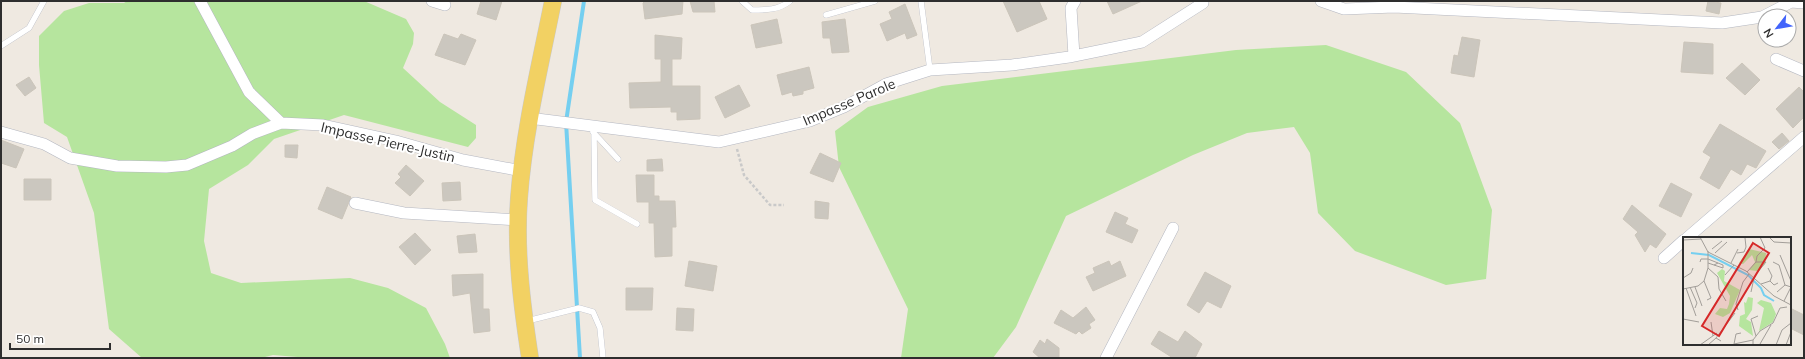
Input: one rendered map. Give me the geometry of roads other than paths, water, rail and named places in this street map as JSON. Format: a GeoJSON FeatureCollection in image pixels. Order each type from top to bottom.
{"type":"FeatureCollection","features":[{"type":"Feature","properties":{"kind":"main road"},"geometry":{"type":"LineString","coordinates":[[530,358],[524,321],[519,220],[522,171],[529,118],[554,2]]}},
{"type":"Feature","properties":{"kind":"street"},"geometry":{"type":"LineString","coordinates":[[5,133],[44,144],[70,158],[117,166],[166,167],[187,165],[232,146],[252,134],[281,123],[249,92],[200,1]]}},
{"type":"Feature","properties":{"kind":"street"},"geometry":{"type":"LineString","coordinates":[[432,1],[445,5]]}},
{"type":"Feature","properties":{"kind":"street"},"geometry":{"type":"LineString","coordinates":[[1074,56],[1072,8],[1075,1]]}},
{"type":"Feature","properties":{"kind":"street","name":"Impasse Parole"},"geometry":{"type":"LineString","coordinates":[[529,118],[565,122],[590,128],[719,142],[810,121],[844,107],[886,84],[930,70],[1012,66],[1074,56],[1142,42],[1204,1]]}},
{"type":"Feature","properties":{"kind":"street"},"geometry":{"type":"LineString","coordinates":[[1321,1],[1344,9],[1394,7],[1722,23],[1762,17],[1792,2],[1804,3]]}},
{"type":"Feature","properties":{"kind":"street"},"geometry":{"type":"LineString","coordinates":[[1776,59],[1804,72]]}},
{"type":"Feature","properties":{"kind":"street","name":"Impasse Pierre-Justin"},"geometry":{"type":"LineString","coordinates":[[281,123],[322,125],[396,141],[463,160],[522,171]]}},
{"type":"Feature","properties":{"kind":"street"},"geometry":{"type":"LineString","coordinates":[[1688,237],[1804,137]]}},
{"type":"Feature","properties":{"kind":"street"},"geometry":{"type":"LineString","coordinates":[[355,202],[404,213],[519,220]]}},
{"type":"Feature","properties":{"kind":"street"},"geometry":{"type":"LineString","coordinates":[[1106,358],[1173,228]]}},
{"type":"Feature","properties":{"kind":"street"},"geometry":{"type":"LineString","coordinates":[[1664,258],[1683,241]]}},
{"type":"Feature","properties":{"kind":"lane"},"geometry":{"type":"LineString","coordinates":[[1,46],[29,28],[44,1]]}},
{"type":"Feature","properties":{"kind":"lane"},"geometry":{"type":"LineString","coordinates":[[742,1],[752,10],[768,10],[784,6],[790,1]]}},
{"type":"Feature","properties":{"kind":"lane"},"geometry":{"type":"LineString","coordinates":[[826,16],[875,1]]}},
{"type":"Feature","properties":{"kind":"lane"},"geometry":{"type":"LineString","coordinates":[[921,1],[930,70]]}},
{"type":"Feature","properties":{"kind":"lane"},"geometry":{"type":"LineString","coordinates":[[1,125],[5,133]]}},
{"type":"Feature","properties":{"kind":"lane"},"geometry":{"type":"LineString","coordinates":[[590,128],[618,159]]}},
{"type":"Feature","properties":{"kind":"lane"},"geometry":{"type":"LineString","coordinates":[[590,128],[595,200],[637,224]]}},
{"type":"Feature","properties":{"kind":"lane"},"geometry":{"type":"LineString","coordinates":[[524,321],[580,308],[593,312],[600,328],[603,358]]}},
{"type":"Feature","properties":{"kind":"waterway"},"geometry":{"type":"LineString","coordinates":[[580,358],[566,122],[584,1]]}}]}
